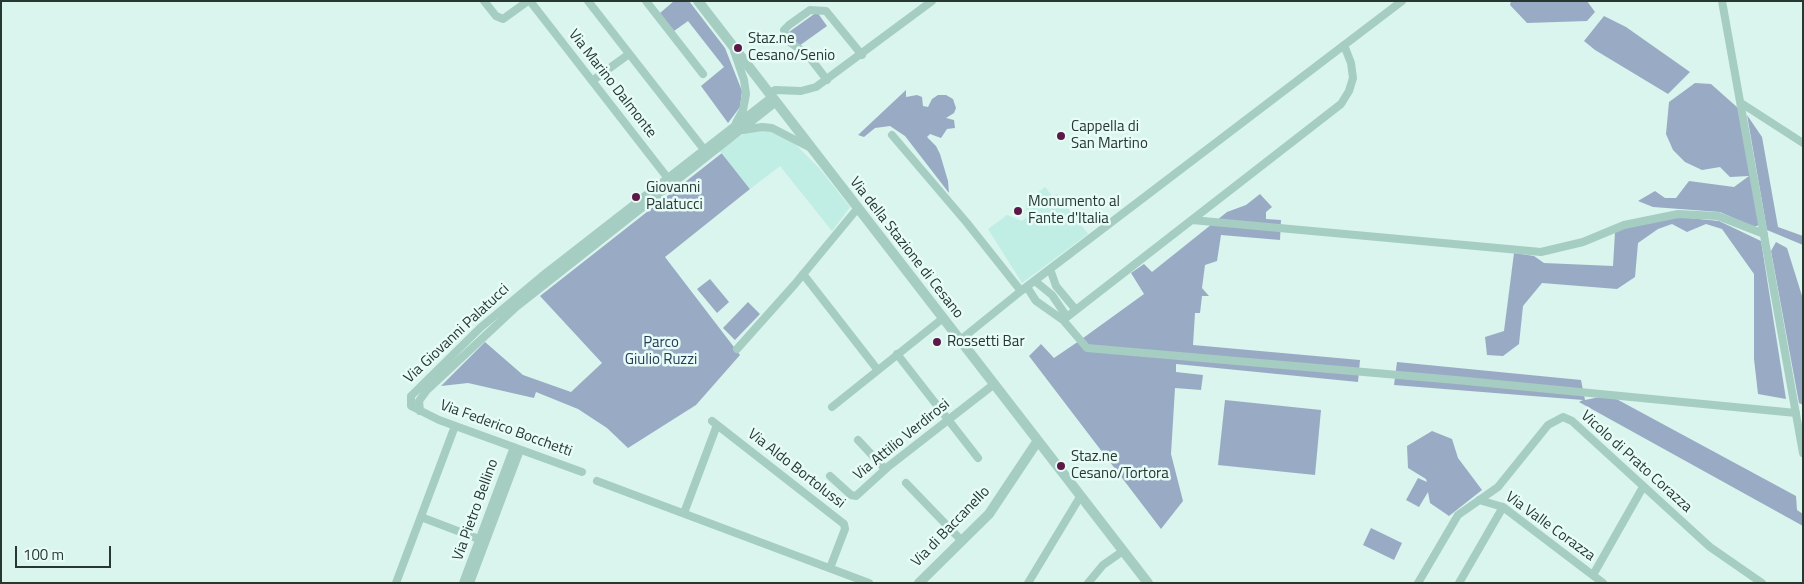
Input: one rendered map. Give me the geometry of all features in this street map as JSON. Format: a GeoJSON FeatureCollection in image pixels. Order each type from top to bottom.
{"type":"FeatureCollection","features":[{"type":"Feature","properties":{"kind":"street"},"geometry":{"type":"LineString","coordinates":[[484,1],[496,16],[503,19],[529,1]]}},
{"type":"Feature","properties":{"kind":"street","name":"Via Marino Dalmonte"},"geometry":{"type":"LineString","coordinates":[[529,1],[670,181]]}},
{"type":"Feature","properties":{"kind":"street"},"geometry":{"type":"LineString","coordinates":[[588,1],[706,153]]}},
{"type":"Feature","properties":{"kind":"street"},"geometry":{"type":"LineString","coordinates":[[646,1],[703,74]]}},
{"type":"Feature","properties":{"kind":"street","name":"Via della Stazione di Cesano"},"geometry":{"type":"LineString","coordinates":[[698,1],[1037,442],[1148,583]]}},
{"type":"Feature","properties":{"kind":"street"},"geometry":{"type":"LineString","coordinates":[[772,98],[776,90],[795,92],[810,90],[827,80],[932,1]]}},
{"type":"Feature","properties":{"kind":"street"},"geometry":{"type":"LineString","coordinates":[[959,341],[1024,289],[1402,1]]}},
{"type":"Feature","properties":{"kind":"street"},"geometry":{"type":"LineString","coordinates":[[1722,1],[1803,453]]}},
{"type":"Feature","properties":{"kind":"street"},"geometry":{"type":"LineString","coordinates":[[827,80],[807,54],[788,41],[784,30],[810,10],[826,11],[862,55]]}},
{"type":"Feature","properties":{"kind":"street"},"geometry":{"type":"LineString","coordinates":[[1065,318],[1341,104],[1349,91],[1352,78],[1351,63],[1344,45]]}},
{"type":"Feature","properties":{"kind":"street"},"geometry":{"type":"LineString","coordinates":[[733,46],[744,80],[746,94],[737,129],[772,128],[811,148]]}},
{"type":"Feature","properties":{"kind":"street"},"geometry":{"type":"LineString","coordinates":[[592,81],[629,54]]}},
{"type":"Feature","properties":{"kind":"street","name":"Via Giovanni Palatucci"},"geometry":{"type":"LineString","coordinates":[[420,411],[418,401],[427,390],[516,307],[670,181],[737,129],[772,98]]}},
{"type":"Feature","properties":{"kind":"street"},"geometry":{"type":"LineString","coordinates":[[1741,103],[1803,143]]}},
{"type":"Feature","properties":{"kind":"street"},"geometry":{"type":"LineString","coordinates":[[892,135],[1024,289],[1036,301],[1065,318]]}},
{"type":"Feature","properties":{"kind":"street"},"geometry":{"type":"LineString","coordinates":[[737,349],[857,209]]}},
{"type":"Feature","properties":{"kind":"street"},"geometry":{"type":"LineString","coordinates":[[1192,220],[1541,252],[1583,242],[1624,224],[1678,214],[1718,216],[1764,234]]}},
{"type":"Feature","properties":{"kind":"street"},"geometry":{"type":"LineString","coordinates":[[1050,270],[1056,286],[1076,310]]}},
{"type":"Feature","properties":{"kind":"street"},"geometry":{"type":"LineString","coordinates":[[803,274],[877,369]]}},
{"type":"Feature","properties":{"kind":"street"},"geometry":{"type":"LineString","coordinates":[[1035,281],[1052,295],[1065,318],[1087,348],[1466,381],[1796,413]]}},
{"type":"Feature","properties":{"kind":"street"},"geometry":{"type":"LineString","coordinates":[[832,407],[877,369],[942,319]]}},
{"type":"Feature","properties":{"kind":"street"},"geometry":{"type":"LineString","coordinates":[[897,354],[978,458]]}},
{"type":"Feature","properties":{"kind":"street","name":"Via Attilio Verdirosi"},"geometry":{"type":"LineString","coordinates":[[830,476],[854,496],[948,419],[993,385]]}},
{"type":"Feature","properties":{"kind":"street","name":"Via Federico Bocchetti"},"geometry":{"type":"LineString","coordinates":[[420,411],[455,426],[582,472]]}},
{"type":"Feature","properties":{"kind":"street","name":"Vicolo di Prato Corazza"},"geometry":{"type":"LineString","coordinates":[[1479,500],[1502,482],[1548,424],[1562,417],[1572,421],[1710,547],[1762,583]]}},
{"type":"Feature","properties":{"kind":"street","name":"Via Aldo Bortolussi"},"geometry":{"type":"LineString","coordinates":[[684,513],[715,423],[844,524],[845,529],[830,568]]}},
{"type":"Feature","properties":{"kind":"street"},"geometry":{"type":"LineString","coordinates":[[396,583],[455,426]]}},
{"type":"Feature","properties":{"kind":"street"},"geometry":{"type":"LineString","coordinates":[[858,440],[886,469]]}},
{"type":"Feature","properties":{"kind":"street","name":"Via di Baccanello"},"geometry":{"type":"LineString","coordinates":[[919,583],[993,509],[1037,442]]}},
{"type":"Feature","properties":{"kind":"street","name":"Via Pietro Bellino"},"geometry":{"type":"LineString","coordinates":[[470,583],[483,540],[517,448]]}},
{"type":"Feature","properties":{"kind":"street"},"geometry":{"type":"LineString","coordinates":[[597,481],[870,583]]}},
{"type":"Feature","properties":{"kind":"street"},"geometry":{"type":"LineString","coordinates":[[906,483],[962,541]]}},
{"type":"Feature","properties":{"kind":"street"},"geometry":{"type":"LineString","coordinates":[[1593,575],[1643,487]]}},
{"type":"Feature","properties":{"kind":"street"},"geometry":{"type":"LineString","coordinates":[[1028,583],[1080,496]]}},
{"type":"Feature","properties":{"kind":"street"},"geometry":{"type":"LineString","coordinates":[[1418,583],[1456,517],[1479,500]]}},
{"type":"Feature","properties":{"kind":"street","name":"Via Valle Corazza"},"geometry":{"type":"LineString","coordinates":[[1479,500],[1503,507],[1603,583]]}},
{"type":"Feature","properties":{"kind":"street"},"geometry":{"type":"LineString","coordinates":[[1459,583],[1503,507]]}},
{"type":"Feature","properties":{"kind":"street"},"geometry":{"type":"LineString","coordinates":[[422,517],[483,540]]}},
{"type":"Feature","properties":{"kind":"street","name":"Via Pietro Bellino"},"geometry":{"type":"LineString","coordinates":[[463,583],[483,540]]}},
{"type":"Feature","properties":{"kind":"street"},"geometry":{"type":"LineString","coordinates":[[1088,583],[1102,565],[1123,551]]}},
{"type":"Feature","properties":{"kind":"green space"},"geometry":{"type":"Polygon","coordinates":[[[674,1],[689,1],[725,48],[742,91],[740,107],[728,123],[701,86],[724,67],[688,21],[674,31],[660,13],[674,1]]]}},
{"type":"Feature","properties":{"kind":"green space"},"geometry":{"type":"Polygon","coordinates":[[[1511,1],[1587,1],[1595,12],[1587,21],[1527,23],[1510,5],[1511,1]]]}},
{"type":"Feature","properties":{"kind":"green space"},"geometry":{"type":"Polygon","coordinates":[[[817,12],[827,26],[799,46],[789,32],[817,12]]]}},
{"type":"Feature","properties":{"kind":"green space"},"geometry":{"type":"Polygon","coordinates":[[[1604,16],[1626,27],[1690,72],[1668,94],[1595,50],[1584,41],[1604,16]]]}},
{"type":"Feature","properties":{"kind":"green space"},"geometry":{"type":"Polygon","coordinates":[[[1695,83],[1711,84],[1738,108],[1759,225],[1754,227],[1720,212],[1653,207],[1638,201],[1655,191],[1665,198],[1676,198],[1689,181],[1734,187],[1749,176],[1730,177],[1720,167],[1702,170],[1685,162],[1673,150],[1666,134],[1669,102],[1695,83]]]}},
{"type":"Feature","properties":{"kind":"green space"},"geometry":{"type":"Polygon","coordinates":[[[906,90],[906,97],[917,95],[922,97],[923,106],[928,107],[932,99],[938,95],[946,95],[953,99],[956,108],[954,113],[946,118],[954,120],[955,128],[947,129],[941,138],[930,134],[927,137],[936,146],[940,154],[948,181],[949,193],[905,136],[890,126],[875,128],[864,137],[858,135],[906,90]]]}},
{"type":"Feature","properties":{"kind":"green space"},"geometry":{"type":"Polygon","coordinates":[[[1747,115],[1762,137],[1778,227],[1803,236],[1803,245],[1767,230],[1747,115]]]}},
{"type":"Feature","properties":{"kind":"green space","name":"Parco Giulio Ruzzi"},"geometry":{"type":"Polygon","coordinates":[[[722,153],[750,189],[665,257],[740,355],[696,405],[628,448],[607,428],[578,409],[536,392],[534,398],[468,383],[441,386],[485,342],[523,375],[571,392],[602,363],[540,296],[722,153]]]}},
{"type":"Feature","properties":{"kind":"green space"},"geometry":{"type":"Polygon","coordinates":[[[1260,194],[1272,207],[1266,212],[1266,219],[1281,220],[1280,240],[1221,235],[1217,261],[1205,265],[1202,288],[1209,296],[1202,296],[1200,313],[1195,313],[1193,345],[1360,360],[1358,382],[1176,364],[1176,372],[1203,375],[1201,390],[1175,388],[1171,454],[1183,501],[1161,529],[1029,356],[1041,344],[1054,358],[1079,341],[1144,294],[1131,273],[1144,264],[1152,272],[1227,212],[1246,205],[1260,194]]]}},
{"type":"Feature","properties":{"kind":"green space"},"geometry":{"type":"Polygon","coordinates":[[[1678,217],[1719,221],[1761,241],[1786,399],[1758,394],[1754,359],[1754,274],[1722,229],[1706,224],[1687,232],[1672,224],[1658,229],[1638,243],[1635,277],[1617,289],[1542,283],[1523,306],[1519,344],[1503,356],[1487,355],[1485,337],[1504,331],[1514,253],[1534,256],[1544,263],[1613,266],[1615,232],[1628,223],[1678,217]]]}},
{"type":"Feature","properties":{"kind":"green space"},"geometry":{"type":"Polygon","coordinates":[[[1776,242],[1787,248],[1803,299],[1803,405],[1799,403],[1771,251],[1776,242]]]}},
{"type":"Feature","properties":{"kind":"green space"},"geometry":{"type":"Polygon","coordinates":[[[710,279],[729,302],[717,313],[697,289],[710,279]]]}},
{"type":"Feature","properties":{"kind":"green space"},"geometry":{"type":"Polygon","coordinates":[[[748,302],[760,314],[735,340],[723,328],[748,302]]]}},
{"type":"Feature","properties":{"kind":"green space"},"geometry":{"type":"Polygon","coordinates":[[[1397,362],[1581,380],[1585,400],[1609,395],[1796,496],[1797,510],[1803,514],[1803,526],[1579,402],[1583,400],[1394,385],[1397,362]]]}},
{"type":"Feature","properties":{"kind":"green space"},"geometry":{"type":"Polygon","coordinates":[[[1225,400],[1321,410],[1315,475],[1218,465],[1225,400]]]}},
{"type":"Feature","properties":{"kind":"green space"},"geometry":{"type":"Polygon","coordinates":[[[1432,431],[1452,439],[1458,458],[1482,490],[1449,516],[1430,503],[1428,492],[1419,507],[1406,500],[1418,478],[1427,482],[1426,479],[1408,468],[1407,446],[1432,431]]]}},
{"type":"Feature","properties":{"kind":"green space"},"geometry":{"type":"Polygon","coordinates":[[[1371,528],[1402,543],[1394,560],[1363,545],[1371,528]]]}},
{"type":"Feature","properties":{"kind":"shaded area"},"geometry":{"type":"Polygon","coordinates":[[[770,130],[795,144],[819,168],[850,207],[832,231],[780,166],[750,189],[719,150],[746,132],[770,130]]]}},
{"type":"Feature","properties":{"kind":"shaded area"},"geometry":{"type":"Polygon","coordinates":[[[1045,187],[1053,197],[1057,194],[1088,234],[1022,283],[988,229],[1007,215],[1022,221],[1027,217],[1026,202],[1045,187]]]}},
{"type":"Feature","properties":{"kind":"place","name":"Staz.ne Cesano/Senio"},"geometry":{"type":"Point","coordinates":[738,48]}},
{"type":"Feature","properties":{"kind":"place","name":"Cappella di San Martino"},"geometry":{"type":"Point","coordinates":[1061,136]}},
{"type":"Feature","properties":{"kind":"place","name":"Giovanni Palatucci"},"geometry":{"type":"Point","coordinates":[636,197]}},
{"type":"Feature","properties":{"kind":"place","name":"Monumento al Fante d'Italia"},"geometry":{"type":"Point","coordinates":[1018,211]}},
{"type":"Feature","properties":{"kind":"place","name":"Rossetti Bar"},"geometry":{"type":"Point","coordinates":[937,342]}},
{"type":"Feature","properties":{"kind":"place","name":"Staz.ne Cesano/Tortora"},"geometry":{"type":"Point","coordinates":[1061,466]}}]}
